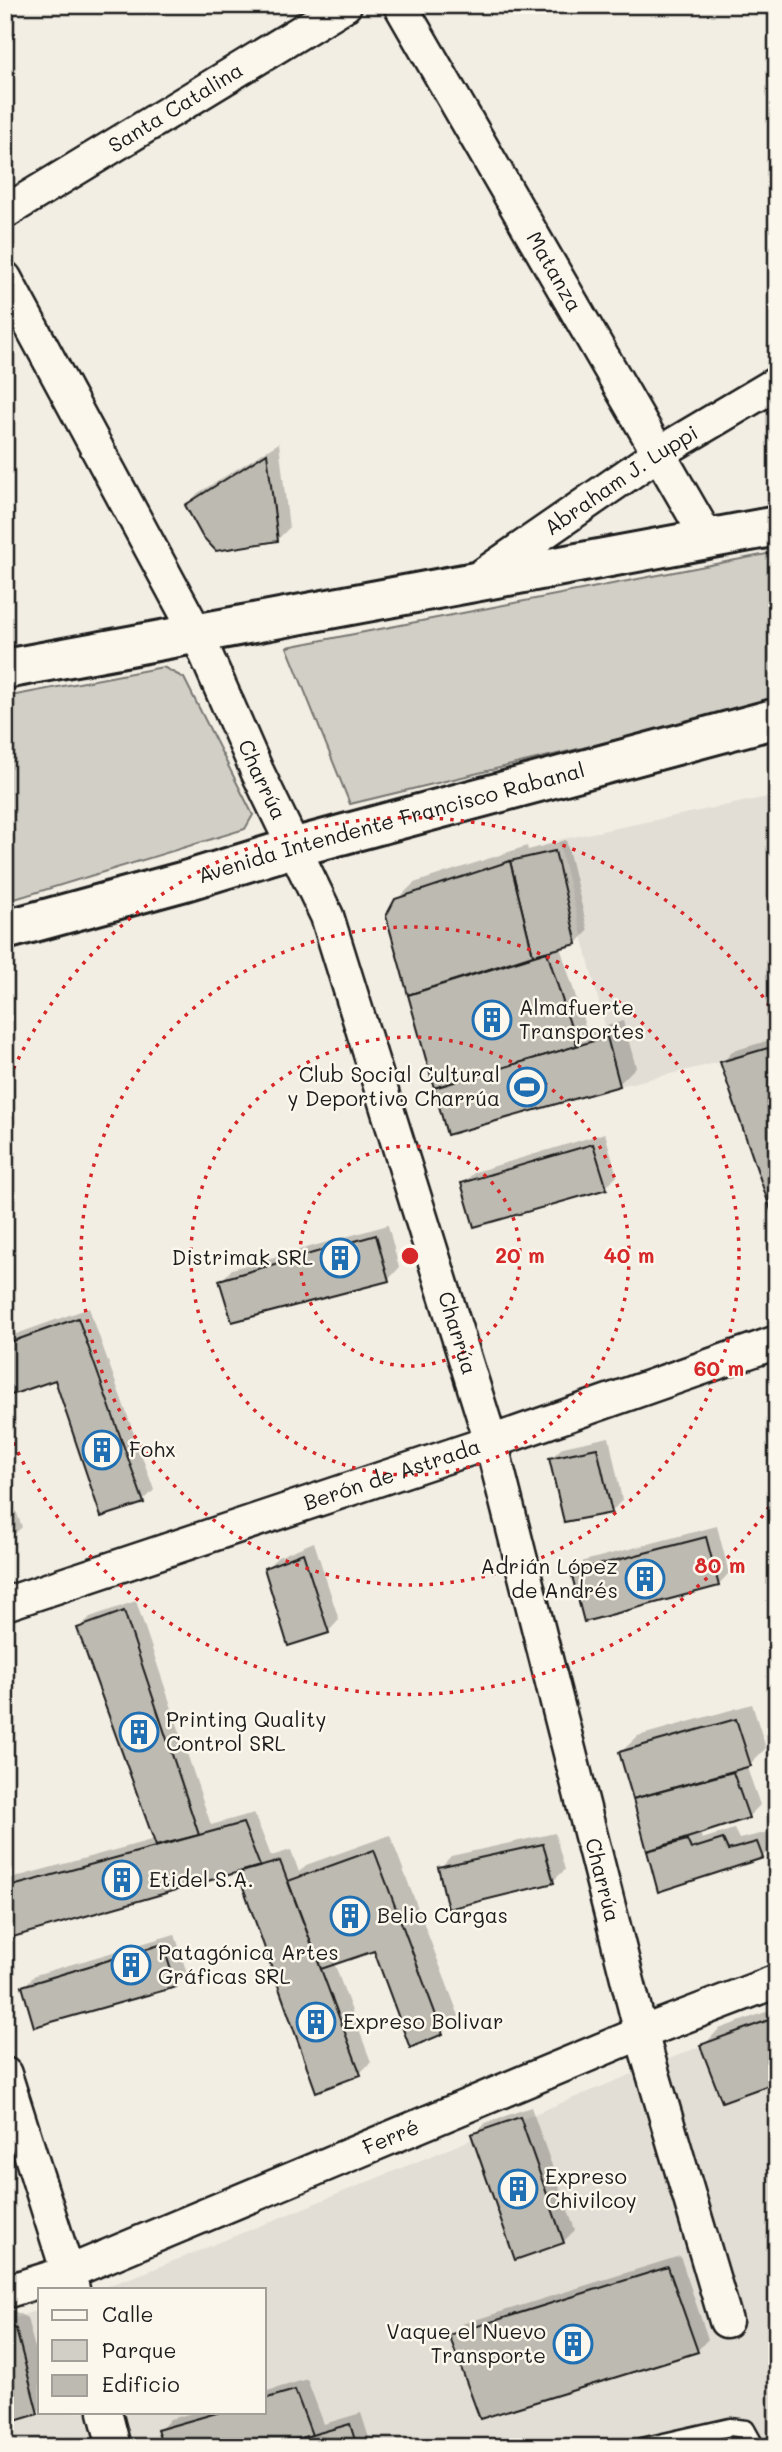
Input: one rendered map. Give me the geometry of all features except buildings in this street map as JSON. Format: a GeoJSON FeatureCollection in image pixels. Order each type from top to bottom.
{"type":"FeatureCollection","features":[{"type":"Feature","properties":{"kind":"main road"},"geometry":{"type":"LineString","coordinates":[[5,669],[777,526]]}},
{"type":"Feature","properties":{"kind":"main road","name":"Avenida Intendente Francisco Rabanal"},"geometry":{"type":"LineString","coordinates":[[5,930],[185,881],[296,847],[777,718]]}},
{"type":"Feature","properties":{"kind":"street","name":"Santa Catalina"},"geometry":{"type":"LineString","coordinates":[[5,212],[345,5]]}},
{"type":"Feature","properties":{"kind":"street","name":"Matanza"},"geometry":{"type":"LineString","coordinates":[[400,5],[708,539]]}},
{"type":"Feature","properties":{"kind":"street","name":"Charrúa"},"geometry":{"type":"LineString","coordinates":[[5,278],[197,634],[257,771],[327,916],[491,1442],[641,2033],[726,2321]]}},
{"type":"Feature","properties":{"kind":"street","name":"Abraham J. Luppi"},"geometry":{"type":"LineString","coordinates":[[471,583],[659,453],[777,383]]}},
{"type":"Feature","properties":{"kind":"street","name":"Berón de Astrada"},"geometry":{"type":"LineString","coordinates":[[5,1604],[491,1442],[777,1342]]}},
{"type":"Feature","properties":{"kind":"street","name":"Ferré"},"geometry":{"type":"LineString","coordinates":[[5,2292],[71,2281],[641,2033],[777,1981]]}},
{"type":"Feature","properties":{"kind":"street"},"geometry":{"type":"LineString","coordinates":[[5,2074],[71,2281]]}},
{"type":"Feature","properties":{"kind":"street"},"geometry":{"type":"LineString","coordinates":[[106,2414],[114,2447]]}},
{"type":"Feature","properties":{"kind":"lane"},"geometry":{"type":"LineString","coordinates":[[642,2447],[730,2427],[746,2429],[756,2447]]}},
{"type":"Feature","properties":{"kind":"shaded area"},"geometry":{"type":"Polygon","coordinates":[[[777,795],[777,1228],[720,1062],[620,1086],[558,840],[777,795]]]}},
{"type":"Feature","properties":{"kind":"shaded area"},"geometry":{"type":"Polygon","coordinates":[[[777,2015],[777,2447],[5,2447],[5,2322],[38,2310],[38,2414],[266,2414],[266,2288],[101,2288],[144,2273],[777,2015]]]}},
{"type":"Feature","properties":{"kind":"green space"},"geometry":{"type":"Polygon","coordinates":[[[777,552],[777,701],[350,804],[287,647],[777,552]]]}},
{"type":"Feature","properties":{"kind":"green space"},"geometry":{"type":"Polygon","coordinates":[[[163,667],[184,678],[253,815],[245,829],[5,902],[5,697],[163,667]]]}},
{"type":"Feature","properties":{"kind":"place","name":"Almafuerte Transportes"},"geometry":{"type":"Point","coordinates":[492,1020]}},
{"type":"Feature","properties":{"kind":"place","name":"Club Social Cultural y Deportivo Charrúa"},"geometry":{"type":"Point","coordinates":[527,1087]}},
{"type":"Feature","properties":{"kind":"place","name":"Distrimak SRL"},"geometry":{"type":"Point","coordinates":[340,1258]}},
{"type":"Feature","properties":{"kind":"place","name":"Fohx"},"geometry":{"type":"Point","coordinates":[102,1450]}},
{"type":"Feature","properties":{"kind":"place","name":"Adrián López de Andrés"},"geometry":{"type":"Point","coordinates":[645,1579]}},
{"type":"Feature","properties":{"kind":"place","name":"Printing Quality Control SRL"},"geometry":{"type":"Point","coordinates":[139,1732]}},
{"type":"Feature","properties":{"kind":"place","name":"Etidel S.A."},"geometry":{"type":"Point","coordinates":[122,1880]}},
{"type":"Feature","properties":{"kind":"place","name":"Belio Cargas"},"geometry":{"type":"Point","coordinates":[350,1916]}},
{"type":"Feature","properties":{"kind":"place","name":"Patagónica Artes Gráficas SRL"},"geometry":{"type":"Point","coordinates":[131,1965]}},
{"type":"Feature","properties":{"kind":"place","name":"Expreso Bolivar"},"geometry":{"type":"Point","coordinates":[316,2022]}},
{"type":"Feature","properties":{"kind":"place","name":"Expreso Chivilcoy"},"geometry":{"type":"Point","coordinates":[518,2189]}},
{"type":"Feature","properties":{"kind":"place","name":"Vaque el Nuevo Transporte"},"geometry":{"type":"Point","coordinates":[573,2344]}}]}
